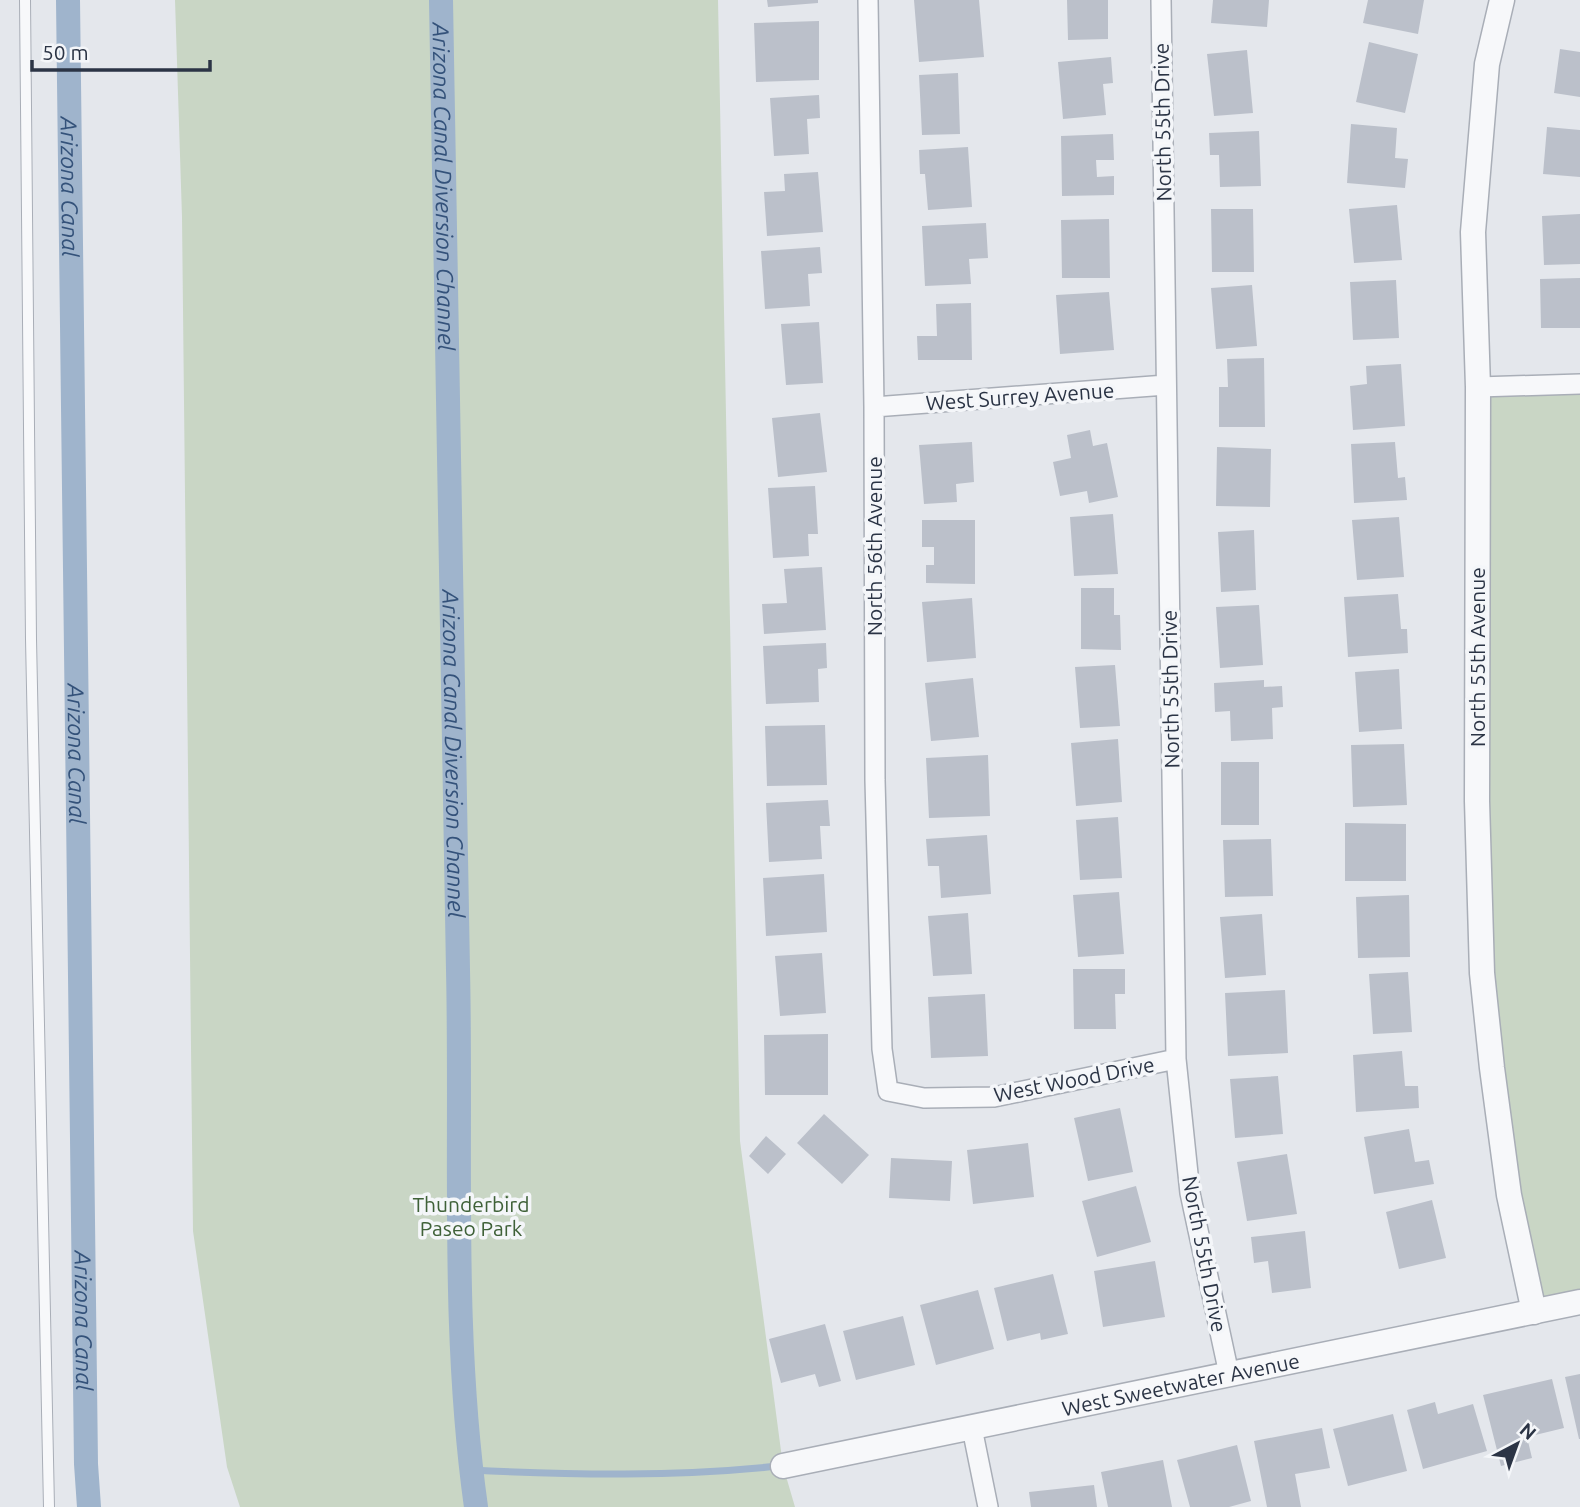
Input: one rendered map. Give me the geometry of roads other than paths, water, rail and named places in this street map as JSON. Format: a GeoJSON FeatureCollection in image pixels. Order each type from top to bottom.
{"type":"FeatureCollection","features":[{"type":"Feature","properties":{"kind":"street","name":"North 56th Avenue"},"geometry":{"type":"LineString","coordinates":[[868,0],[874,407],[875,780],[882,1049],[888,1091]]}},
{"type":"Feature","properties":{"kind":"street","name":"North 55th Drive"},"geometry":{"type":"LineString","coordinates":[[1161,0],[1176,1059],[1190,1193],[1229,1374]]}},
{"type":"Feature","properties":{"kind":"street","name":"North 55th Avenue"},"geometry":{"type":"LineString","coordinates":[[1502,0],[1487,64],[1473,232],[1478,387],[1477,801],[1482,973],[1508,1195],[1534,1312]]}},
{"type":"Feature","properties":{"kind":"street"},"geometry":{"type":"LineString","coordinates":[[1478,387],[1580,384]]}},
{"type":"Feature","properties":{"kind":"street","name":"West Surrey Avenue"},"geometry":{"type":"LineString","coordinates":[[874,407],[1166,385]]}},
{"type":"Feature","properties":{"kind":"street","name":"West Wood Drive"},"geometry":{"type":"LineString","coordinates":[[888,1091],[924,1098],[994,1097],[1176,1059]]}},
{"type":"Feature","properties":{"kind":"street","name":"West Sweetwater Avenue"},"geometry":{"type":"LineString","coordinates":[[783,1466],[1580,1302]]}},
{"type":"Feature","properties":{"kind":"street"},"geometry":{"type":"LineString","coordinates":[[972,1428],[988,1507]]}},
{"type":"Feature","properties":{"kind":"lane"},"geometry":{"type":"LineString","coordinates":[[25,0],[31,653],[48,1507]]}},
{"type":"Feature","properties":{"kind":"waterway","name":"Arizona Canal"},"geometry":{"type":"LineString","coordinates":[[68,0],[86,1464],[89,1507]]}},
{"type":"Feature","properties":{"kind":"waterway","name":"Arizona Canal Diversion Channel"},"geometry":{"type":"LineString","coordinates":[[441,0],[459,1037],[460,1306],[468,1440],[476,1507]]}},
{"type":"Feature","properties":{"kind":"waterway"},"geometry":{"type":"LineString","coordinates":[[471,1470],[625,1474],[778,1466]]}},
{"type":"Feature","properties":{"kind":"park label","name":"Thunderbird Paseo Park"},"geometry":{"type":"Point","coordinates":[471,1216]}}]}
